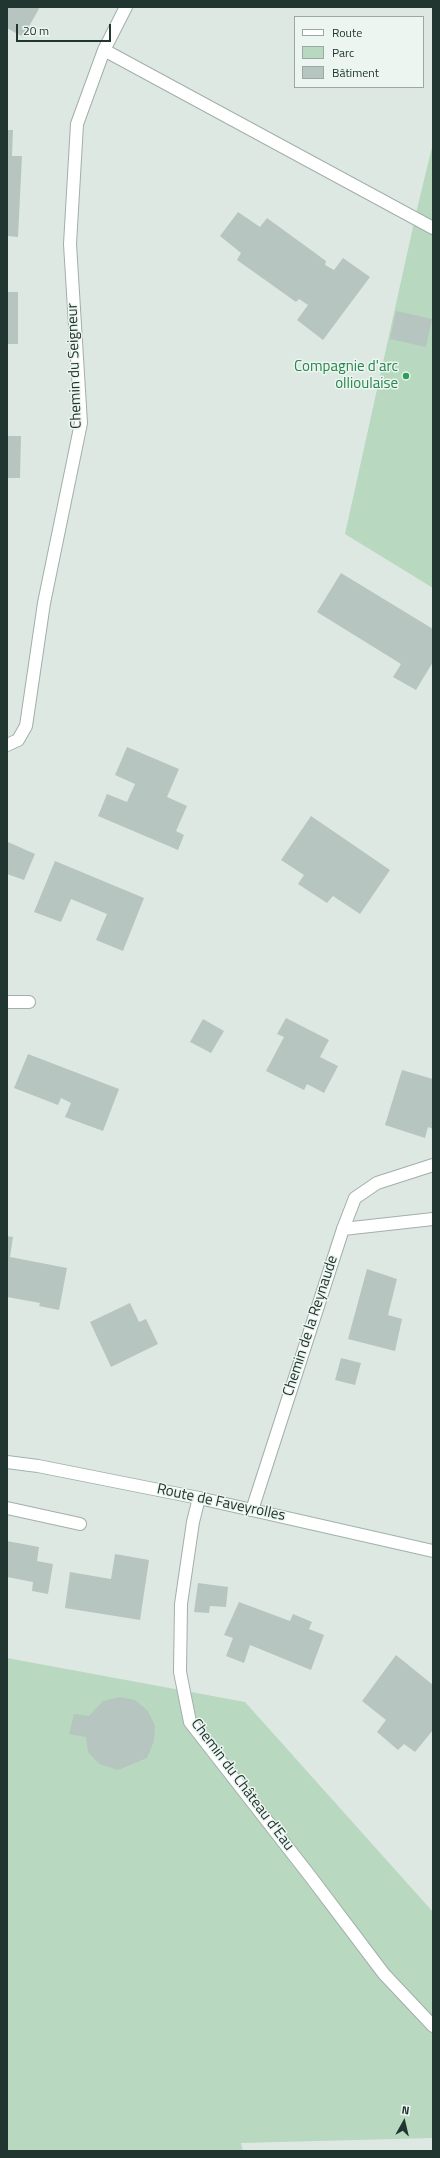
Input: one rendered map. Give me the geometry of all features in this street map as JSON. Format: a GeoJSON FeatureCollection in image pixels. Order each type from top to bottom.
{"type":"FeatureCollection","features":[{"type":"Feature","properties":{"kind":"street","name":"Chemin du Seigneur"},"geometry":{"type":"LineString","coordinates":[[7,745],[18,740],[26,726],[44,603],[81,423],[70,236],[77,124],[104,50],[126,7]]}},
{"type":"Feature","properties":{"kind":"street"},"geometry":{"type":"LineString","coordinates":[[104,50],[433,228]]}},
{"type":"Feature","properties":{"kind":"street"},"geometry":{"type":"LineString","coordinates":[[7,1002],[29,1002]]}},
{"type":"Feature","properties":{"kind":"street","name":"Chemin de la Reynaude"},"geometry":{"type":"LineString","coordinates":[[252,1510],[258,1486],[343,1229],[355,1198],[377,1183],[433,1165]]}},
{"type":"Feature","properties":{"kind":"street"},"geometry":{"type":"LineString","coordinates":[[343,1229],[433,1219]]}},
{"type":"Feature","properties":{"kind":"street","name":"Route de Faveyrolles"},"geometry":{"type":"LineString","coordinates":[[7,1462],[38,1466],[199,1498],[433,1550]]}},
{"type":"Feature","properties":{"kind":"street","name":"Chemin du Château d'Eau"},"geometry":{"type":"LineString","coordinates":[[199,1498],[193,1522],[181,1604],[180,1672],[190,1722],[384,1974],[433,2026]]}},
{"type":"Feature","properties":{"kind":"street"},"geometry":{"type":"LineString","coordinates":[[7,1508],[80,1524]]}},
{"type":"Feature","properties":{"kind":"green space","name":"Compagnie d'arc ollioulaise"},"geometry":{"type":"Polygon","coordinates":[[[433,143],[433,588],[345,534],[433,143]]]}},
{"type":"Feature","properties":{"kind":"green space"},"geometry":{"type":"Polygon","coordinates":[[[7,1658],[245,1702],[433,1912],[433,2138],[241,2143],[243,2151],[7,2151],[7,1658]]]}},
{"type":"Feature","properties":{"kind":"building"},"geometry":{"type":"Polygon","coordinates":[[[7,7],[40,7],[23,37],[7,28],[7,7]]]}},
{"type":"Feature","properties":{"kind":"building"},"geometry":{"type":"Polygon","coordinates":[[[7,130],[13,130],[12,156],[22,156],[18,237],[7,236],[7,130]]]}},
{"type":"Feature","properties":{"kind":"building"},"geometry":{"type":"Polygon","coordinates":[[[238,212],[260,227],[267,218],[326,261],[325,265],[334,270],[343,258],[370,277],[323,340],[297,320],[308,305],[299,299],[296,302],[237,260],[241,253],[220,236],[238,212]]]}},
{"type":"Feature","properties":{"kind":"building"},"geometry":{"type":"Polygon","coordinates":[[[7,292],[18,292],[18,344],[7,344],[7,292]]]}},
{"type":"Feature","properties":{"kind":"building"},"geometry":{"type":"Polygon","coordinates":[[[396,311],[432,319],[426,347],[390,339],[396,311]]]}},
{"type":"Feature","properties":{"kind":"building"},"geometry":{"type":"Polygon","coordinates":[[[7,436],[21,436],[20,478],[7,478],[7,436]]]}},
{"type":"Feature","properties":{"kind":"building"},"geometry":{"type":"Polygon","coordinates":[[[341,573],[433,629],[433,662],[416,690],[393,677],[401,664],[317,612],[341,573]]]}},
{"type":"Feature","properties":{"kind":"building"},"geometry":{"type":"Polygon","coordinates":[[[127,747],[179,769],[167,797],[187,806],[176,831],[184,835],[178,850],[98,816],[107,794],[127,802],[135,784],[115,775],[127,747]]]}},
{"type":"Feature","properties":{"kind":"building"},"geometry":{"type":"Polygon","coordinates":[[[311,816],[390,870],[360,914],[333,896],[327,903],[298,884],[304,875],[281,860],[311,816]]]}},
{"type":"Feature","properties":{"kind":"building"},"geometry":{"type":"Polygon","coordinates":[[[8,842],[35,854],[24,880],[7,874],[8,842]]]}},
{"type":"Feature","properties":{"kind":"building"},"geometry":{"type":"Polygon","coordinates":[[[55,861],[144,898],[123,951],[96,940],[107,914],[71,899],[61,922],[34,912],[55,861]]]}},
{"type":"Feature","properties":{"kind":"building"},"geometry":{"type":"Polygon","coordinates":[[[286,1018],[329,1040],[320,1057],[338,1066],[324,1093],[307,1084],[304,1090],[266,1071],[284,1037],[277,1034],[286,1018]]]}},
{"type":"Feature","properties":{"kind":"building"},"geometry":{"type":"Polygon","coordinates":[[[203,1019],[224,1031],[211,1053],[190,1042],[203,1019]]]}},
{"type":"Feature","properties":{"kind":"building"},"geometry":{"type":"Polygon","coordinates":[[[28,1054],[119,1089],[103,1131],[65,1117],[71,1103],[61,1098],[58,1105],[14,1088],[28,1054]]]}},
{"type":"Feature","properties":{"kind":"building"},"geometry":{"type":"Polygon","coordinates":[[[402,1070],[433,1079],[433,1129],[428,1127],[425,1138],[385,1125],[402,1070]]]}},
{"type":"Feature","properties":{"kind":"building"},"geometry":{"type":"Polygon","coordinates":[[[7,1236],[13,1237],[10,1257],[67,1268],[59,1310],[39,1306],[40,1303],[7,1297],[7,1236]]]}},
{"type":"Feature","properties":{"kind":"building"},"geometry":{"type":"Polygon","coordinates":[[[367,1269],[397,1279],[388,1315],[402,1319],[395,1351],[348,1339],[367,1269]]]}},
{"type":"Feature","properties":{"kind":"building"},"geometry":{"type":"Polygon","coordinates":[[[130,1303],[139,1322],[146,1319],[158,1344],[111,1367],[90,1322],[130,1303]]]}},
{"type":"Feature","properties":{"kind":"building"},"geometry":{"type":"Polygon","coordinates":[[[341,1358],[361,1363],[355,1385],[335,1380],[341,1358]]]}},
{"type":"Feature","properties":{"kind":"building"},"geometry":{"type":"Polygon","coordinates":[[[7,1541],[39,1547],[37,1561],[53,1564],[48,1594],[32,1591],[33,1582],[7,1577],[7,1541]]]}},
{"type":"Feature","properties":{"kind":"building"},"geometry":{"type":"Polygon","coordinates":[[[115,1554],[149,1560],[140,1620],[65,1608],[70,1572],[111,1579],[115,1554]]]}},
{"type":"Feature","properties":{"kind":"building"},"geometry":{"type":"Polygon","coordinates":[[[198,1583],[228,1587],[226,1607],[210,1606],[209,1613],[194,1612],[198,1583]]]}},
{"type":"Feature","properties":{"kind":"building"},"geometry":{"type":"Polygon","coordinates":[[[239,1602],[290,1621],[293,1614],[312,1622],[309,1629],[324,1635],[311,1670],[250,1645],[244,1663],[226,1656],[233,1638],[224,1635],[239,1602]]]}},
{"type":"Feature","properties":{"kind":"building"},"geometry":{"type":"Polygon","coordinates":[[[396,1655],[433,1685],[433,1730],[415,1752],[404,1744],[398,1750],[377,1732],[386,1720],[362,1701],[396,1655]]]}},
{"type":"Feature","properties":{"kind":"building"},"geometry":{"type":"Polygon","coordinates":[[[120,1697],[135,1700],[148,1711],[155,1726],[154,1741],[147,1758],[118,1770],[99,1764],[88,1752],[86,1737],[69,1734],[74,1714],[89,1716],[103,1701],[120,1697]]]}},
{"type":"Feature","properties":{"kind":"place","name":"Compagnie d'arc ollioulaise"},"geometry":{"type":"Point","coordinates":[406,376]}}]}
